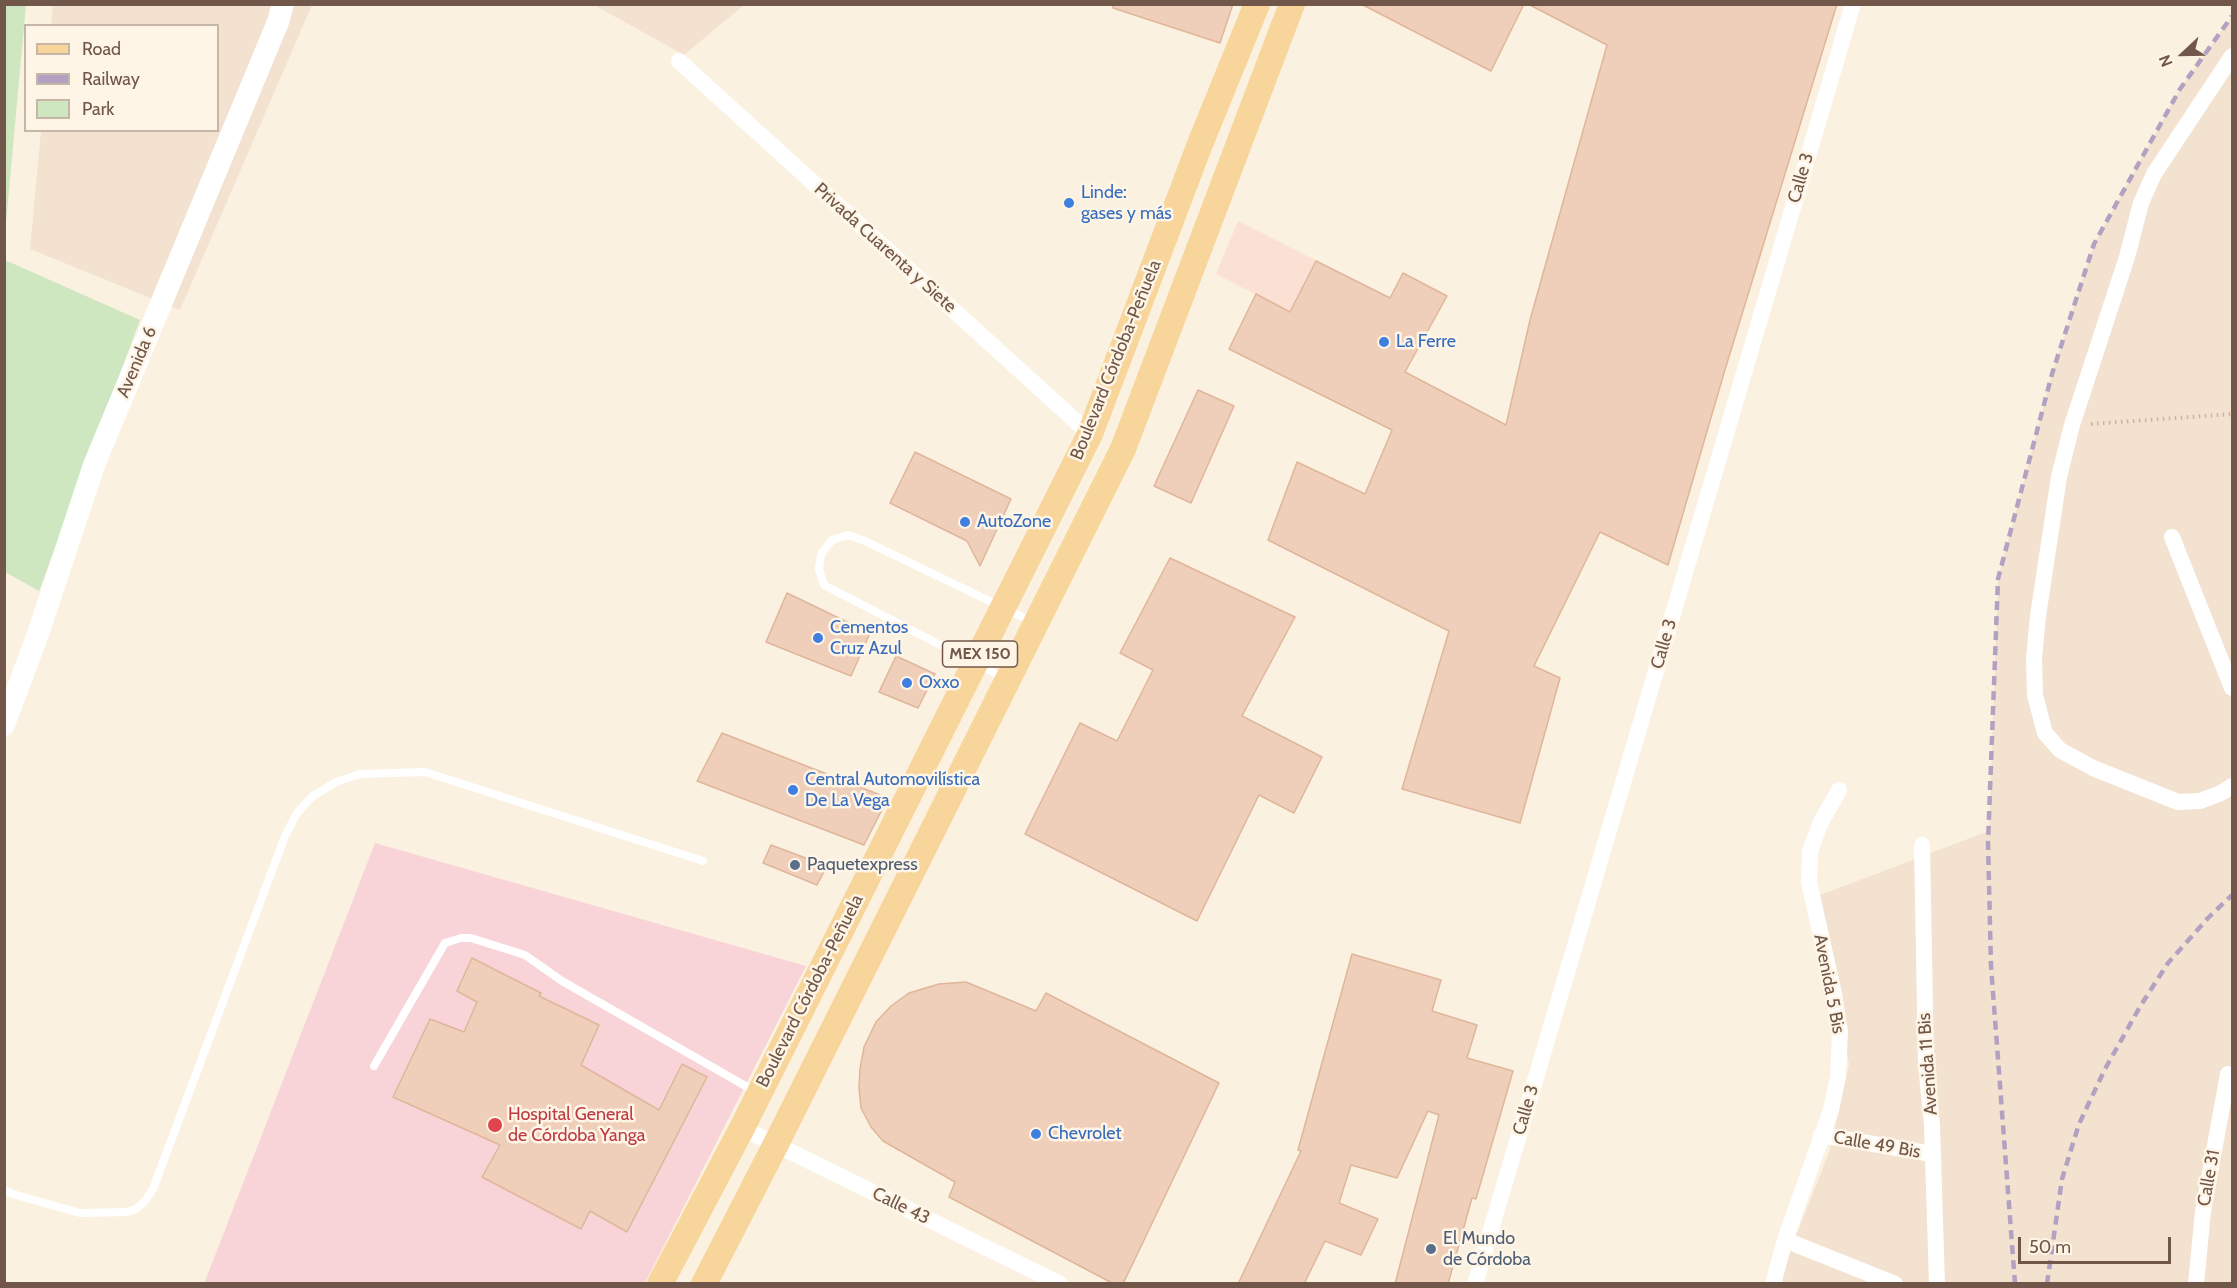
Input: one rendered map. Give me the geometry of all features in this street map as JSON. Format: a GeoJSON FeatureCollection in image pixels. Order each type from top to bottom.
{"type":"FeatureCollection","features":[{"type":"Feature","properties":{"kind":"main road","name":"Boulevard Córdoba-Peñuela"},"geometry":{"type":"LineString","coordinates":[[660,1284],[742,1128],[1090,434],[1200,144],[1257,4]]}},
{"type":"Feature","properties":{"kind":"main road","name":"Boulevard Córdoba-Peñuela"},"geometry":{"type":"LineString","coordinates":[[704,1284],[1123,449],[1292,4]]}},
{"type":"Feature","properties":{"kind":"main road"},"geometry":{"type":"LineString","coordinates":[[1090,434],[1123,449]]}},
{"type":"Feature","properties":{"kind":"street","name":"Avenida 6"},"geometry":{"type":"LineString","coordinates":[[4,725],[38,634],[94,465],[283,4]]}},
{"type":"Feature","properties":{"kind":"street","name":"Calle 3"},"geometry":{"type":"LineString","coordinates":[[1475,1284],[1853,4]]}},
{"type":"Feature","properties":{"kind":"street"},"geometry":{"type":"LineString","coordinates":[[2232,56],[2154,174],[2141,203],[2121,278],[2072,425],[2059,477],[2034,658],[2035,695],[2045,733],[2060,750],[2093,768],[2178,802],[2200,801],[2232,786]]}},
{"type":"Feature","properties":{"kind":"street","name":"Privada Cuarenta y Siete"},"geometry":{"type":"LineString","coordinates":[[679,62],[1090,434]]}},
{"type":"Feature","properties":{"kind":"street"},"geometry":{"type":"LineString","coordinates":[[2172,537],[2232,688]]}},
{"type":"Feature","properties":{"kind":"street","name":"Avenida 5 Bis"},"geometry":{"type":"LineString","coordinates":[[1773,1284],[1785,1240],[1831,1110],[1838,1076],[1840,1032],[1834,994],[1809,882],[1810,852],[1821,822],[1839,790]]}},
{"type":"Feature","properties":{"kind":"street","name":"Avenida 11 Bis"},"geometry":{"type":"LineString","coordinates":[[1922,845],[1926,1064],[1932,1125],[1937,1284]]}},
{"type":"Feature","properties":{"kind":"street","name":"Calle 31"},"geometry":{"type":"LineString","coordinates":[[2196,1284],[2203,1211],[2228,1074]]}},
{"type":"Feature","properties":{"kind":"street","name":"Calle 43"},"geometry":{"type":"LineString","coordinates":[[742,1128],[1060,1284]]}},
{"type":"Feature","properties":{"kind":"street","name":"Calle 49 Bis"},"geometry":{"type":"LineString","coordinates":[[1821,1135],[1932,1154]]}},
{"type":"Feature","properties":{"kind":"street"},"geometry":{"type":"LineString","coordinates":[[1785,1240],[1895,1284]]}},
{"type":"Feature","properties":{"kind":"lane"},"geometry":{"type":"LineString","coordinates":[[1008,680],[824,585],[819,569],[821,554],[832,540],[849,535],[1036,623]]}},
{"type":"Feature","properties":{"kind":"lane"},"geometry":{"type":"LineString","coordinates":[[4,1190],[80,1214],[127,1212],[136,1209],[145,1201],[153,1189],[285,836],[297,813],[313,796],[336,782],[360,774],[425,772],[702,861]]}},
{"type":"Feature","properties":{"kind":"lane"},"geometry":{"type":"LineString","coordinates":[[374,1066],[445,943],[461,938],[471,938],[525,955],[573,987],[759,1094]]}},
{"type":"Feature","properties":{"kind":"path"},"geometry":{"type":"LineString","coordinates":[[2072,425],[2232,414]]}},
{"type":"Feature","properties":{"kind":"shaded area"},"geometry":{"type":"Polygon","coordinates":[[[53,5],[312,5],[180,310],[30,249],[41,132],[219,132],[219,24],[51,24],[53,5]]]}},
{"type":"Feature","properties":{"kind":"shaded area"},"geometry":{"type":"Polygon","coordinates":[[[594,5],[744,5],[684,55],[594,5]]]}},
{"type":"Feature","properties":{"kind":"shaded area"},"geometry":{"type":"Polygon","coordinates":[[[2232,16],[2232,1283],[1783,1284],[1783,1269],[1830,1150],[1849,1064],[1815,897],[1989,831],[1998,579],[2052,374],[2094,244],[2180,89],[2232,16]]]}},
{"type":"Feature","properties":{"kind":"shaded area","name":"La Ferre"},"geometry":{"type":"Polygon","coordinates":[[[1238,221],[1390,298],[1403,273],[1447,296],[1405,372],[1216,274],[1238,221]]]}},
{"type":"Feature","properties":{"kind":"shaded area","name":"Hospital General de Córdoba Yanga"},"geometry":{"type":"Polygon","coordinates":[[[375,843],[806,966],[645,1283],[204,1284],[375,843]]]}},
{"type":"Feature","properties":{"kind":"green space"},"geometry":{"type":"Polygon","coordinates":[[[4,5],[26,5],[5,234],[4,5]]]}},
{"type":"Feature","properties":{"kind":"green space"},"geometry":{"type":"Polygon","coordinates":[[[5,260],[140,320],[39,591],[5,572],[5,260]]]}},
{"type":"Feature","properties":{"kind":"building"},"geometry":{"type":"Polygon","coordinates":[[[1113,4],[1233,4],[1220,43],[1113,8],[1113,4]]]}},
{"type":"Feature","properties":{"kind":"building"},"geometry":{"type":"Polygon","coordinates":[[[1361,4],[1524,4],[1491,71],[1361,4]]]}},
{"type":"Feature","properties":{"kind":"building"},"geometry":{"type":"Polygon","coordinates":[[[1528,4],[1837,4],[1668,565],[1600,532],[1534,666],[1560,678],[1520,823],[1402,789],[1449,631],[1268,540],[1297,462],[1365,494],[1392,430],[1229,349],[1256,294],[1290,312],[1316,261],[1390,298],[1403,273],[1447,296],[1405,372],[1506,425],[1530,320],[1607,45],[1528,4]]]}},
{"type":"Feature","properties":{"kind":"building"},"geometry":{"type":"Polygon","coordinates":[[[1198,390],[1234,406],[1191,503],[1154,486],[1198,390]]]}},
{"type":"Feature","properties":{"kind":"building","name":"AutoZone"},"geometry":{"type":"Polygon","coordinates":[[[915,452],[1011,499],[980,566],[967,541],[890,503],[915,452]]]}},
{"type":"Feature","properties":{"kind":"building"},"geometry":{"type":"Polygon","coordinates":[[[1170,558],[1295,617],[1242,716],[1322,757],[1294,813],[1259,795],[1197,921],[1025,834],[1080,723],[1117,741],[1153,670],[1120,653],[1170,558]]]}},
{"type":"Feature","properties":{"kind":"building","name":"Cementos Cruz Azul"},"geometry":{"type":"Polygon","coordinates":[[[787,593],[870,633],[851,676],[766,642],[787,593]]]}},
{"type":"Feature","properties":{"kind":"building","name":"Oxxo"},"geometry":{"type":"Polygon","coordinates":[[[896,656],[935,674],[918,708],[879,692],[896,656]]]}},
{"type":"Feature","properties":{"kind":"building","name":"Central Automovilística De La Vega"},"geometry":{"type":"Polygon","coordinates":[[[722,733],[888,798],[864,845],[697,781],[722,733]]]}},
{"type":"Feature","properties":{"kind":"building","name":"Paquetexpress"},"geometry":{"type":"Polygon","coordinates":[[[771,845],[827,866],[817,885],[763,863],[771,845]]]}},
{"type":"Feature","properties":{"kind":"building"},"geometry":{"type":"Polygon","coordinates":[[[1352,954],[1441,980],[1432,1011],[1477,1025],[1467,1058],[1513,1071],[1476,1199],[1472,1198],[1448,1284],[1395,1284],[1439,1115],[1428,1111],[1397,1178],[1351,1165],[1339,1203],[1378,1219],[1361,1255],[1325,1241],[1304,1284],[1238,1284],[1301,1151],[1298,1150],[1352,954]]]}},
{"type":"Feature","properties":{"kind":"building"},"geometry":{"type":"Polygon","coordinates":[[[472,958],[541,993],[539,996],[599,1025],[581,1065],[659,1110],[682,1064],[707,1077],[627,1232],[590,1211],[581,1229],[482,1177],[500,1145],[393,1097],[430,1019],[464,1032],[477,1002],[457,991],[472,958]]]}},
{"type":"Feature","properties":{"kind":"building","name":"Chevrolet"},"geometry":{"type":"Polygon","coordinates":[[[966,982],[1036,1011],[1046,993],[1219,1083],[1123,1284],[1114,1284],[949,1197],[955,1182],[883,1141],[871,1127],[861,1108],[860,1069],[864,1047],[876,1022],[891,1006],[909,993],[939,984],[966,982]]]}},
{"type":"Feature","properties":{"kind":"railway"},"geometry":{"type":"LineString","coordinates":[[2015,1284],[1991,966],[1988,843],[1998,579],[2052,374],[2094,244],[2180,89],[2232,16]]}},
{"type":"Feature","properties":{"kind":"railway"},"geometry":{"type":"LineString","coordinates":[[2047,1284],[2062,1179],[2079,1124],[2105,1069],[2168,963],[2232,895]]}},
{"type":"Feature","properties":{"kind":"place","name":"Linde: gases y más"},"geometry":{"type":"Point","coordinates":[1069,203]}},
{"type":"Feature","properties":{"kind":"place","name":"La Ferre"},"geometry":{"type":"Point","coordinates":[1384,342]}},
{"type":"Feature","properties":{"kind":"place","name":"AutoZone"},"geometry":{"type":"Point","coordinates":[965,522]}},
{"type":"Feature","properties":{"kind":"place","name":"Cementos Cruz Azul"},"geometry":{"type":"Point","coordinates":[818,638]}},
{"type":"Feature","properties":{"kind":"place","name":"Oxxo"},"geometry":{"type":"Point","coordinates":[907,683]}},
{"type":"Feature","properties":{"kind":"place","name":"Central Automovilística De La Vega"},"geometry":{"type":"Point","coordinates":[793,790]}},
{"type":"Feature","properties":{"kind":"place","name":"Paquetexpress"},"geometry":{"type":"Point","coordinates":[795,865]}},
{"type":"Feature","properties":{"kind":"place","name":"Hospital General de Córdoba Yanga"},"geometry":{"type":"Point","coordinates":[495,1125]}},
{"type":"Feature","properties":{"kind":"place","name":"Chevrolet"},"geometry":{"type":"Point","coordinates":[1036,1134]}},
{"type":"Feature","properties":{"kind":"place","name":"El Mundo de Córdoba"},"geometry":{"type":"Point","coordinates":[1431,1249]}}]}
